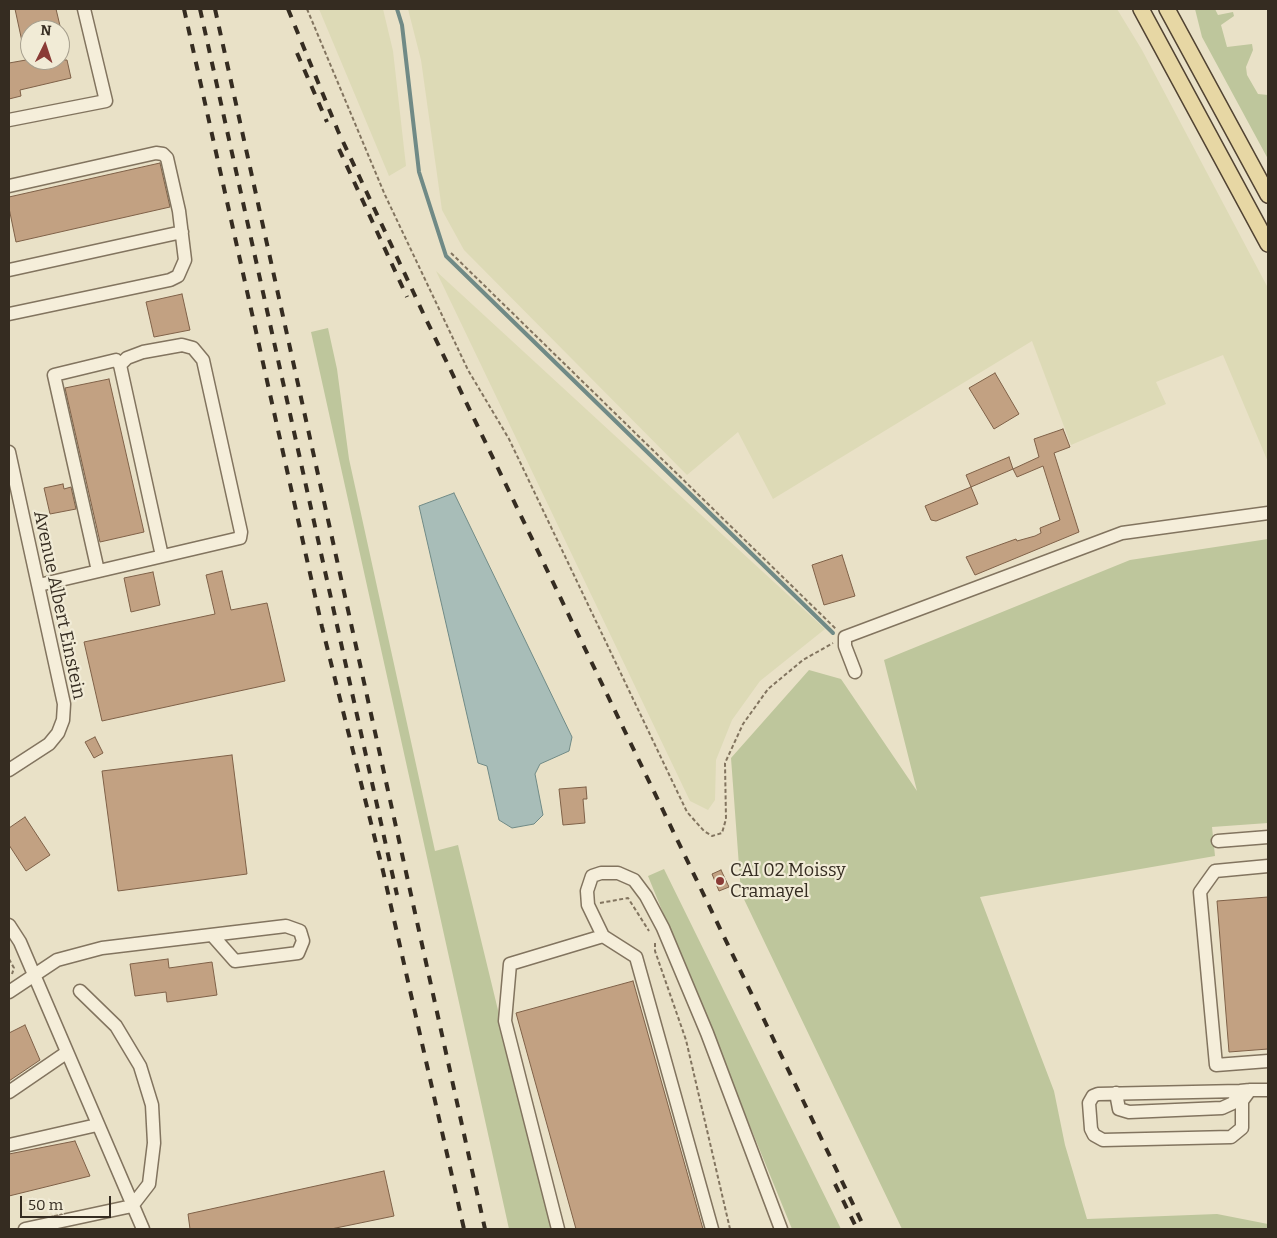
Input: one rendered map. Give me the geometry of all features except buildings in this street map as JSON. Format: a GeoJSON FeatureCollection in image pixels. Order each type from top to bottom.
{"type":"FeatureCollection","features":[{"type":"Feature","properties":{"kind":"main road"},"geometry":{"type":"LineString","coordinates":[[1141,9],[1268,244]]}},
{"type":"Feature","properties":{"kind":"main road"},"geometry":{"type":"LineString","coordinates":[[1167,9],[1268,195]]}},
{"type":"Feature","properties":{"kind":"street"},"geometry":{"type":"LineString","coordinates":[[9,120],[106,101],[84,9]]}},
{"type":"Feature","properties":{"kind":"street"},"geometry":{"type":"LineString","coordinates":[[9,186],[156,153],[163,154],[167,158],[182,232],[185,260],[178,276],[170,280],[9,314]]}},
{"type":"Feature","properties":{"kind":"street"},"geometry":{"type":"LineString","coordinates":[[9,270],[182,232]]}},
{"type":"Feature","properties":{"kind":"street"},"geometry":{"type":"LineString","coordinates":[[39,585],[240,538],[241,532],[203,360],[193,348],[182,345],[143,352],[127,358],[120,365]]}},
{"type":"Feature","properties":{"kind":"street"},"geometry":{"type":"LineString","coordinates":[[98,571],[54,374],[116,360],[120,365],[162,556]]}},
{"type":"Feature","properties":{"kind":"street","name":"Avenue Albert Einstein"},"geometry":{"type":"LineString","coordinates":[[9,452],[64,704],[63,720],[58,733],[49,744],[9,770]]}},
{"type":"Feature","properties":{"kind":"street"},"geometry":{"type":"LineString","coordinates":[[855,672],[846,646],[845,637],[1122,533],[1268,513]]}},
{"type":"Feature","properties":{"kind":"street"},"geometry":{"type":"LineString","coordinates":[[1218,841],[1268,837]]}},
{"type":"Feature","properties":{"kind":"street"},"geometry":{"type":"LineString","coordinates":[[1268,866],[1215,871],[1200,892],[1216,1065],[1268,1061]]}},
{"type":"Feature","properties":{"kind":"street"},"geometry":{"type":"LineString","coordinates":[[712,1229],[636,957],[603,936],[588,905],[587,891],[592,876],[609,872],[618,873],[634,880],[663,928],[707,1033],[781,1229]]}},
{"type":"Feature","properties":{"kind":"street"},"geometry":{"type":"LineString","coordinates":[[9,925],[20,942],[97,1126],[143,1229]]}},
{"type":"Feature","properties":{"kind":"street"},"geometry":{"type":"LineString","coordinates":[[9,992],[57,960],[102,948],[286,926],[300,932],[302,941],[298,953],[236,960],[212,935]]}},
{"type":"Feature","properties":{"kind":"street"},"geometry":{"type":"LineString","coordinates":[[558,1229],[505,1022],[510,964],[603,936]]}},
{"type":"Feature","properties":{"kind":"street"},"geometry":{"type":"LineString","coordinates":[[25,1229],[132,1206],[149,1184],[154,1143],[152,1105],[140,1066],[116,1026],[80,991]]}},
{"type":"Feature","properties":{"kind":"street"},"geometry":{"type":"LineString","coordinates":[[9,1092],[66,1053]]}},
{"type":"Feature","properties":{"kind":"street"},"geometry":{"type":"LineString","coordinates":[[1245,1090],[1242,1101],[1242,1128],[1231,1137],[1099,1138],[1090,1129],[1091,1099],[1098,1094],[1245,1090],[1268,1090]]}},
{"type":"Feature","properties":{"kind":"street"},"geometry":{"type":"LineString","coordinates":[[1116,1094],[1119,1109],[1129,1112],[1222,1108],[1233,1103],[1245,1090]]}},
{"type":"Feature","properties":{"kind":"street"},"geometry":{"type":"LineString","coordinates":[[9,1145],[97,1126]]}},
{"type":"Feature","properties":{"kind":"path"},"geometry":{"type":"LineString","coordinates":[[307,9],[385,195],[468,370],[500,422],[687,812],[704,831],[712,836],[722,833],[726,819],[725,763],[743,724],[768,689],[803,660],[845,637],[451,253]]}},
{"type":"Feature","properties":{"kind":"path"},"geometry":{"type":"LineString","coordinates":[[588,905],[628,898],[650,931]]}},
{"type":"Feature","properties":{"kind":"path"},"geometry":{"type":"LineString","coordinates":[[663,928],[655,940],[655,951],[686,1040],[730,1229]]}},
{"type":"Feature","properties":{"kind":"path"},"geometry":{"type":"LineString","coordinates":[[9,959],[14,968],[9,978]]}},
{"type":"Feature","properties":{"kind":"shaded area"},"geometry":{"type":"Polygon","coordinates":[[[319,9],[383,9],[393,51],[406,166],[389,176],[319,9]]]}},
{"type":"Feature","properties":{"kind":"shaded area"},"geometry":{"type":"Polygon","coordinates":[[[408,9],[1117,9],[1142,50],[1268,288],[1268,462],[1223,355],[1156,382],[1166,404],[1071,445],[1032,341],[773,499],[738,432],[687,475],[464,250],[442,210],[421,60],[408,9]]]}},
{"type":"Feature","properties":{"kind":"shaded area"},"geometry":{"type":"Polygon","coordinates":[[[436,271],[825,629],[760,681],[732,720],[716,760],[715,800],[708,810],[690,801],[436,271]]]}},
{"type":"Feature","properties":{"kind":"green space"},"geometry":{"type":"Polygon","coordinates":[[[1195,9],[1215,9],[1218,15],[1233,12],[1234,16],[1221,25],[1227,47],[1252,44],[1253,50],[1246,67],[1247,75],[1258,94],[1268,95],[1268,159],[1202,37],[1195,9]]]}},
{"type":"Feature","properties":{"kind":"green space"},"geometry":{"type":"Polygon","coordinates":[[[328,328],[337,369],[349,459],[435,851],[458,845],[551,1229],[509,1229],[311,332],[328,328]]]}},
{"type":"Feature","properties":{"kind":"green space"},"geometry":{"type":"Polygon","coordinates":[[[1268,539],[1268,823],[1212,827],[1215,856],[980,897],[1054,1091],[1065,1145],[1087,1219],[1217,1214],[1268,1224],[1268,1229],[902,1229],[741,893],[731,758],[809,670],[841,679],[917,791],[884,660],[1130,560],[1268,539]]]}},
{"type":"Feature","properties":{"kind":"green space"},"geometry":{"type":"Polygon","coordinates":[[[664,869],[841,1229],[792,1229],[648,876],[664,869]]]}},
{"type":"Feature","properties":{"kind":"water"},"geometry":{"type":"Polygon","coordinates":[[[454,493],[572,737],[569,751],[540,764],[535,774],[543,815],[534,824],[512,828],[499,820],[487,766],[478,763],[419,506],[454,493]]]}},
{"type":"Feature","properties":{"kind":"waterway"},"geometry":{"type":"LineString","coordinates":[[397,9],[402,25],[419,172],[446,256],[833,633]]}},
{"type":"Feature","properties":{"kind":"railway"},"geometry":{"type":"LineString","coordinates":[[184,9],[322,627],[383,871],[464,1229]]}},
{"type":"Feature","properties":{"kind":"railway"},"geometry":{"type":"LineString","coordinates":[[200,9],[397,895]]}},
{"type":"Feature","properties":{"kind":"railway"},"geometry":{"type":"LineString","coordinates":[[215,9],[485,1229]]}},
{"type":"Feature","properties":{"kind":"railway"},"geometry":{"type":"LineString","coordinates":[[288,9],[338,131],[424,315],[865,1229]]}},
{"type":"Feature","properties":{"kind":"railway"},"geometry":{"type":"LineString","coordinates":[[297,53],[327,122]]}},
{"type":"Feature","properties":{"kind":"railway"},"geometry":{"type":"LineString","coordinates":[[339,149],[407,297]]}},
{"type":"Feature","properties":{"kind":"railway"},"geometry":{"type":"LineString","coordinates":[[835,1184],[857,1229]]}},
{"type":"Feature","properties":{"kind":"place","name":"CAI 02 Moissy Cramayel"},"geometry":{"type":"Point","coordinates":[720,881]}}]}
